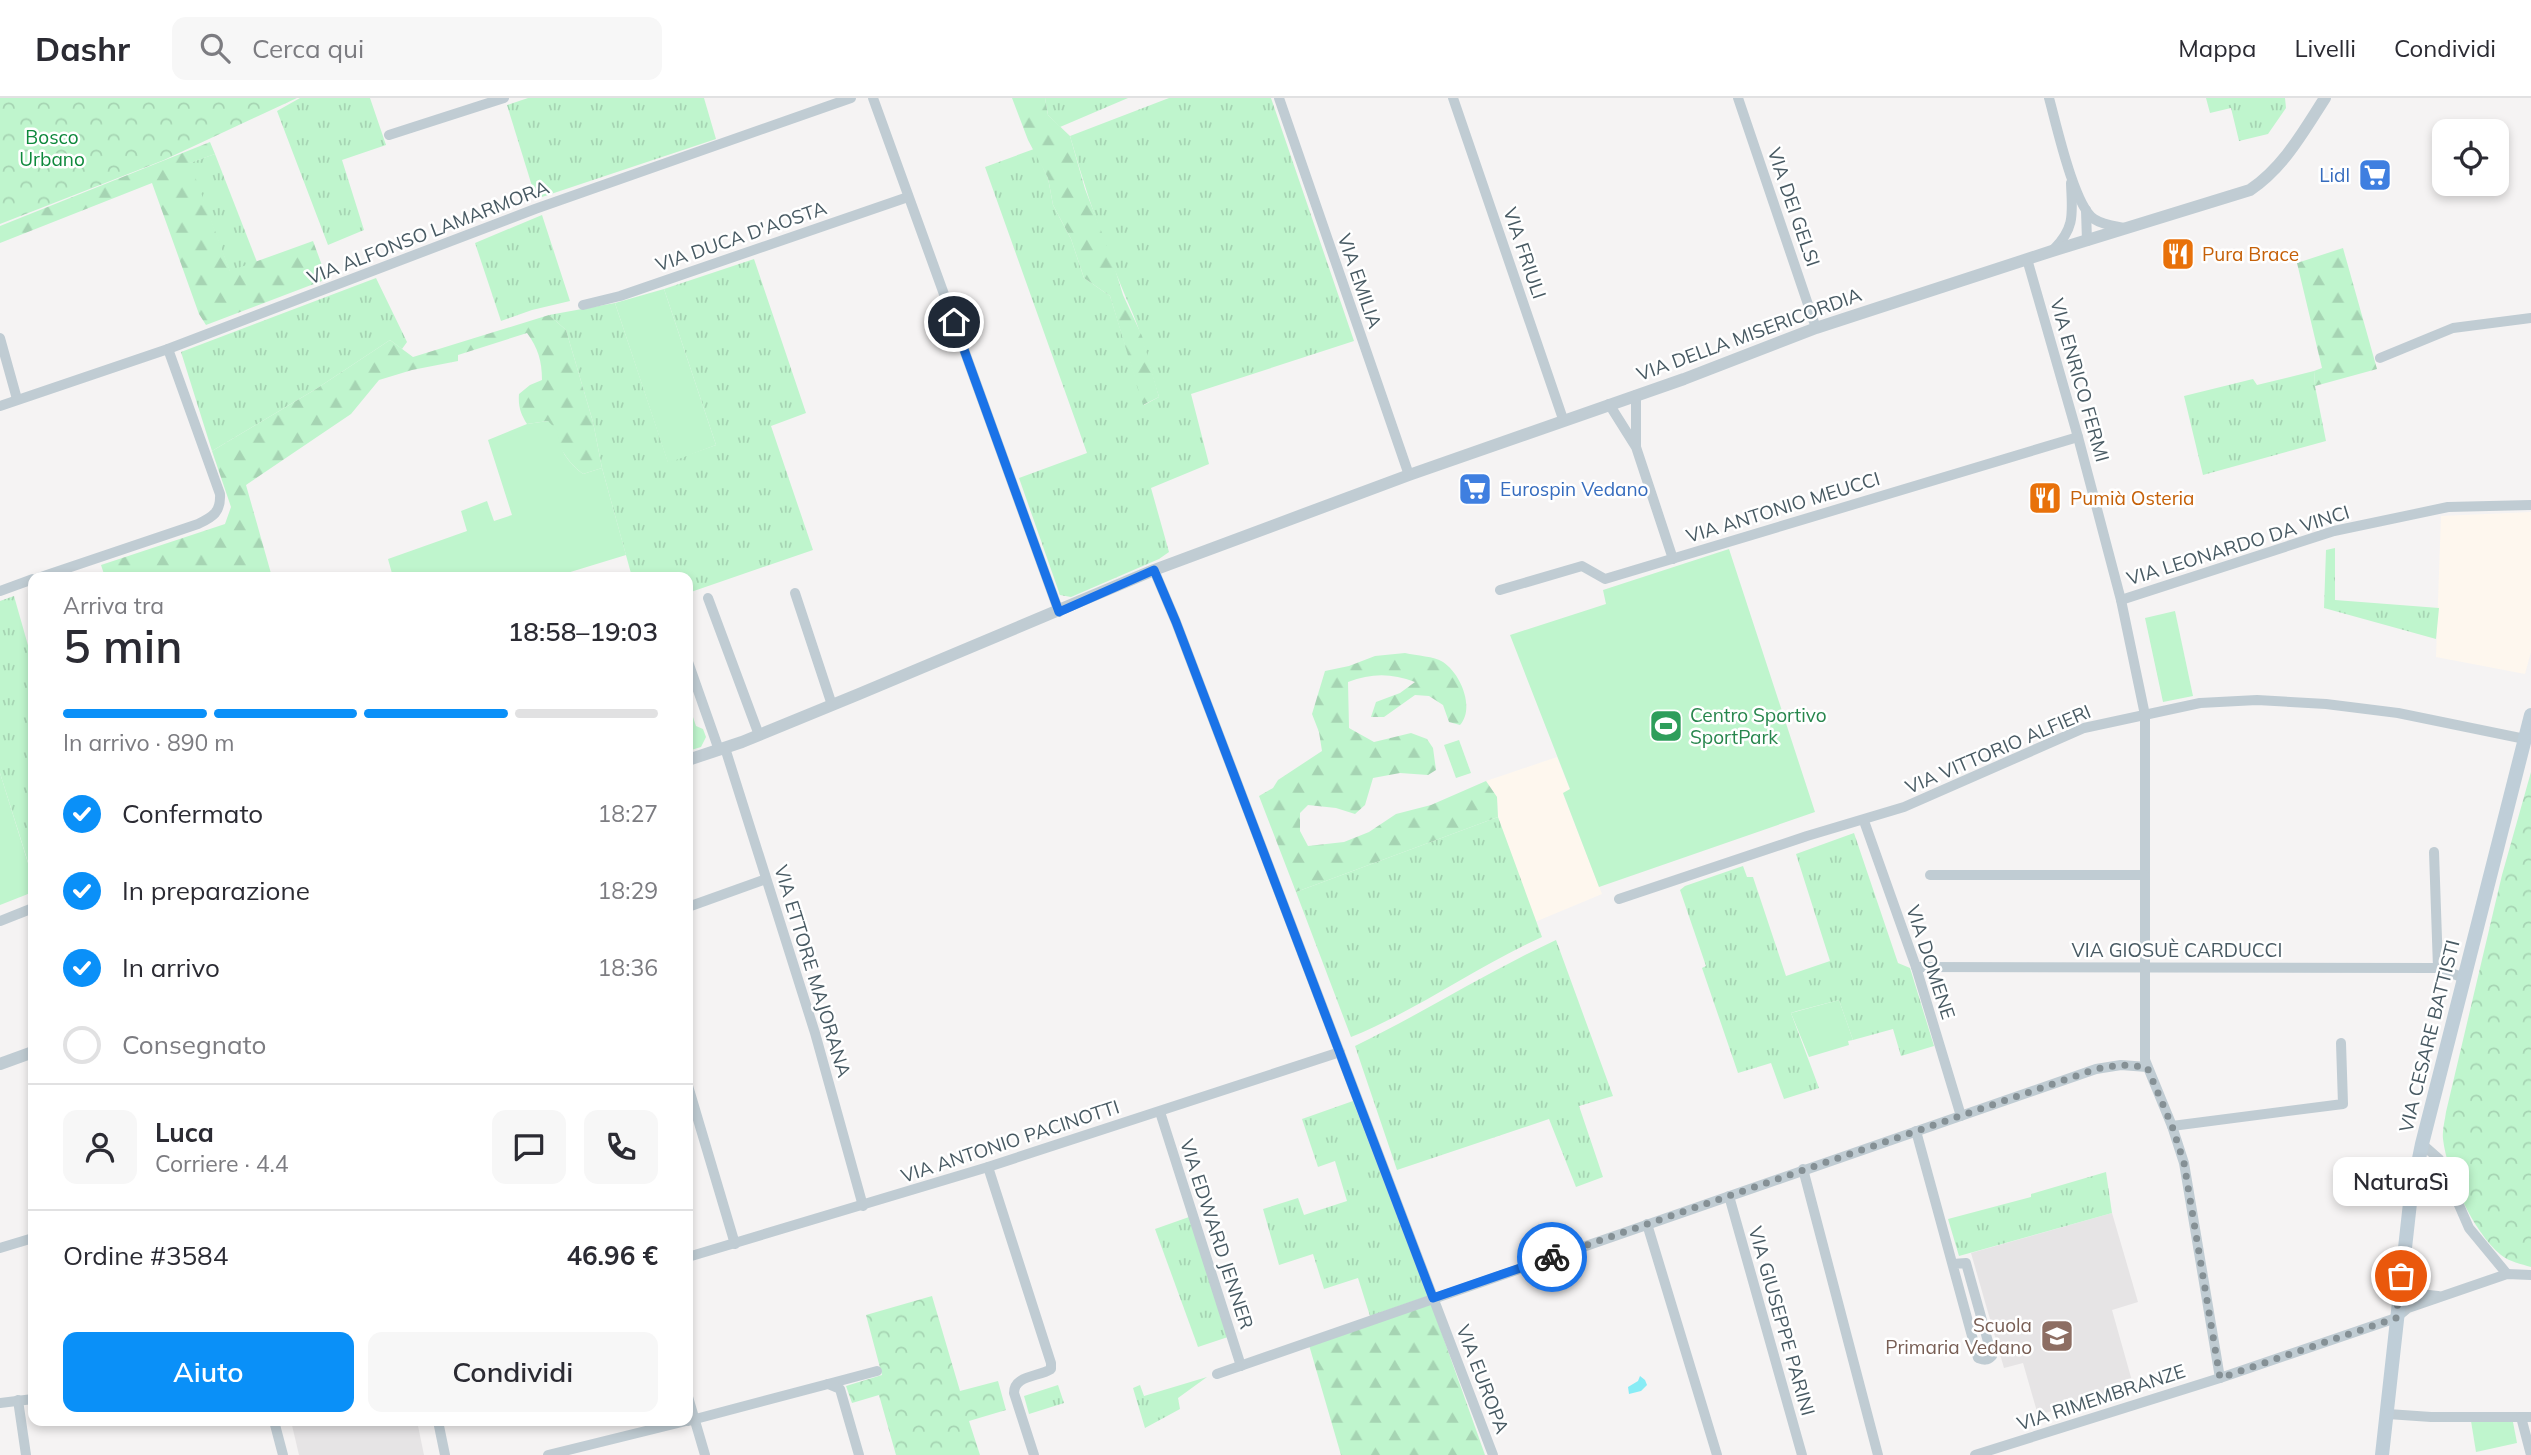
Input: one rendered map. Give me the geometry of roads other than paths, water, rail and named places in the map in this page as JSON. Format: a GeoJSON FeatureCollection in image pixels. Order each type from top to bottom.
{"type":"FeatureCollection","features":[{"type":"Feature","properties":{"kind":"main road","name":"VIA CESARE BATTISTI"},"geometry":{"type":"LineString","coordinates":[[2382,1455],[2410,1203],[2422,1143],[2531,715]]}},
{"type":"Feature","properties":{"kind":"street"},"geometry":{"type":"LineString","coordinates":[[389,135],[504,98]]}},
{"type":"Feature","properties":{"kind":"street","name":"VIA ALFONSO LAMARMORA"},"geometry":{"type":"LineString","coordinates":[[0,406],[168,349],[535,209],[851,98]]}},
{"type":"Feature","properties":{"kind":"street"},"geometry":{"type":"LineString","coordinates":[[873,98],[1059,612]]}},
{"type":"Feature","properties":{"kind":"street","name":"VIA EMILIA"},"geometry":{"type":"LineString","coordinates":[[1279,98],[1409,475]]}},
{"type":"Feature","properties":{"kind":"street","name":"VIA FRIULI"},"geometry":{"type":"LineString","coordinates":[[1453,98],[1563,419]]}},
{"type":"Feature","properties":{"kind":"street","name":"VIA DEI GELSI"},"geometry":{"type":"LineString","coordinates":[[1738,98],[1816,328]]}},
{"type":"Feature","properties":{"kind":"street"},"geometry":{"type":"LineString","coordinates":[[2049,98],[2071,179],[2092,218],[2110,226],[2129,228]]}},
{"type":"Feature","properties":{"kind":"street","name":"VIA DELLA MISERICORDIA"},"geometry":{"type":"LineString","coordinates":[[693,758],[759,735],[1059,612],[1154,570],[1409,475],[1816,328],[2052,251],[2240,194],[2268,178],[2285,159],[2325,98]]}},
{"type":"Feature","properties":{"kind":"street"},"geometry":{"type":"LineString","coordinates":[[2052,251],[2065,238],[2072,222],[2071,179]]}},
{"type":"Feature","properties":{"kind":"street","name":"VIA DUCA D'AOSTA"},"geometry":{"type":"LineString","coordinates":[[583,305],[620,296],[908,197]]}},
{"type":"Feature","properties":{"kind":"street"},"geometry":{"type":"LineString","coordinates":[[2086,207],[2087,241]]}},
{"type":"Feature","properties":{"kind":"street"},"geometry":{"type":"LineString","coordinates":[[2072,214],[2087,241]]}},
{"type":"Feature","properties":{"kind":"street","name":"VIA ENRICO FERMI"},"geometry":{"type":"LineString","coordinates":[[2027,259],[2122,600],[2144,715],[2145,1060],[2184,1163],[2220,1378]]}},
{"type":"Feature","properties":{"kind":"street"},"geometry":{"type":"LineString","coordinates":[[2380,358],[2453,328],[2531,318]]}},
{"type":"Feature","properties":{"kind":"street"},"geometry":{"type":"LineString","coordinates":[[0,338],[17,399]]}},
{"type":"Feature","properties":{"kind":"street"},"geometry":{"type":"LineString","coordinates":[[62,572],[198,524],[213,517],[221,506],[220,494],[168,349]]}},
{"type":"Feature","properties":{"kind":"street"},"geometry":{"type":"LineString","coordinates":[[1636,395],[1636,447]]}},
{"type":"Feature","properties":{"kind":"street"},"geometry":{"type":"LineString","coordinates":[[1609,404],[1636,447],[1673,559]]}},
{"type":"Feature","properties":{"kind":"street","name":"VIA ANTONIO MEUCCI"},"geometry":{"type":"LineString","coordinates":[[1500,590],[1583,566],[1605,579],[2078,437]]}},
{"type":"Feature","properties":{"kind":"street","name":"VIA LEONARDO DA VINCI"},"geometry":{"type":"LineString","coordinates":[[2122,600],[2334,531],[2448,507],[2531,505]]}},
{"type":"Feature","properties":{"kind":"street","name":"VIA EUROPA"},"geometry":{"type":"LineString","coordinates":[[1154,570],[1493,1455]]}},
{"type":"Feature","properties":{"kind":"street"},"geometry":{"type":"LineString","coordinates":[[0,592],[28,581]]}},
{"type":"Feature","properties":{"kind":"street"},"geometry":{"type":"LineString","coordinates":[[795,593],[832,705]]}},
{"type":"Feature","properties":{"kind":"street"},"geometry":{"type":"LineString","coordinates":[[708,598],[759,735]]}},
{"type":"Feature","properties":{"kind":"street","name":"VIA ETTORE MAJORANA"},"geometry":{"type":"LineString","coordinates":[[693,675],[722,749],[766,879],[815,1033],[863,1206]]}},
{"type":"Feature","properties":{"kind":"street","name":"VIA VITTORIO ALFIERI"},"geometry":{"type":"LineString","coordinates":[[1619,899],[1807,836],[1905,807],[2084,728],[2200,703],[2257,700],[2314,703],[2398,713],[2525,739]]}},
{"type":"Feature","properties":{"kind":"street","name":"VIA DOMENE"},"geometry":{"type":"LineString","coordinates":[[1864,821],[1916,967],[1961,1115]]}},
{"type":"Feature","properties":{"kind":"street"},"geometry":{"type":"LineString","coordinates":[[2434,852],[2438,968]]}},
{"type":"Feature","properties":{"kind":"street"},"geometry":{"type":"LineString","coordinates":[[1930,875],[2144,875]]}},
{"type":"Feature","properties":{"kind":"street"},"geometry":{"type":"LineString","coordinates":[[693,905],[766,879]]}},
{"type":"Feature","properties":{"kind":"street"},"geometry":{"type":"LineString","coordinates":[[0,921],[28,910]]}},
{"type":"Feature","properties":{"kind":"street","name":"VIA GIOSUÈ CARDUCCI"},"geometry":{"type":"LineString","coordinates":[[1916,967],[2438,968],[2464,978]]}},
{"type":"Feature","properties":{"kind":"street"},"geometry":{"type":"LineString","coordinates":[[2172,1126],[2343,1104],[2341,1043]]}},
{"type":"Feature","properties":{"kind":"street","name":"VIA ANTONIO PACINOTTI"},"geometry":{"type":"LineString","coordinates":[[693,1256],[988,1167],[1340,1052]]}},
{"type":"Feature","properties":{"kind":"street"},"geometry":{"type":"LineString","coordinates":[[0,1064],[28,1054]]}},
{"type":"Feature","properties":{"kind":"street"},"geometry":{"type":"LineString","coordinates":[[1217,1374],[2096,1069],[2121,1065],[2147,1067]]}},
{"type":"Feature","properties":{"kind":"street"},"geometry":{"type":"LineString","coordinates":[[693,1103],[735,1244]]}},
{"type":"Feature","properties":{"kind":"street","name":"VIA EDWARD JENNER"},"geometry":{"type":"LineString","coordinates":[[1160,1112],[1241,1366]]}},
{"type":"Feature","properties":{"kind":"street"},"geometry":{"type":"LineString","coordinates":[[1916,1131],[1978,1358],[1990,1359],[1992,1356],[1966,1264],[1953,1264]]}},
{"type":"Feature","properties":{"kind":"street"},"geometry":{"type":"LineString","coordinates":[[2422,1143],[2440,1159],[2469,1228],[2507,1275]]}},
{"type":"Feature","properties":{"kind":"street"},"geometry":{"type":"LineString","coordinates":[[988,1167],[1040,1323],[1051,1369],[1018,1381],[1014,1386],[1034,1455]]}},
{"type":"Feature","properties":{"kind":"street"},"geometry":{"type":"LineString","coordinates":[[1803,1169],[1878,1455]]}},
{"type":"Feature","properties":{"kind":"street","name":"VIA GIUSEPPE PARINI"},"geometry":{"type":"LineString","coordinates":[[1730,1196],[1802,1455]]}},
{"type":"Feature","properties":{"kind":"street"},"geometry":{"type":"LineString","coordinates":[[1647,1224],[1717,1455]]}},
{"type":"Feature","properties":{"kind":"street"},"geometry":{"type":"LineString","coordinates":[[0,1248],[28,1240]]}},
{"type":"Feature","properties":{"kind":"street","name":"VIA RIMEMBRANZE"},"geometry":{"type":"LineString","coordinates":[[1975,1455],[2220,1378],[2396,1318],[2408,1308],[2507,1275],[2531,1275]]}},
{"type":"Feature","properties":{"kind":"street"},"geometry":{"type":"LineString","coordinates":[[2399,1289],[2442,1297]]}},
{"type":"Feature","properties":{"kind":"street"},"geometry":{"type":"LineString","coordinates":[[693,1419],[877,1370]]}},
{"type":"Feature","properties":{"kind":"street"},"geometry":{"type":"LineString","coordinates":[[828,1384],[840,1388],[859,1455]]}},
{"type":"Feature","properties":{"kind":"street"},"geometry":{"type":"LineString","coordinates":[[0,1403],[28,1400]]}},
{"type":"Feature","properties":{"kind":"street"},"geometry":{"type":"LineString","coordinates":[[18,1401],[26,1455]]}},
{"type":"Feature","properties":{"kind":"street"},"geometry":{"type":"LineString","coordinates":[[2388,1414],[2526,1417],[2531,1455]]}},
{"type":"Feature","properties":{"kind":"street"},"geometry":{"type":"LineString","coordinates":[[275,1426],[282,1455]]}},
{"type":"Feature","properties":{"kind":"street"},"geometry":{"type":"LineString","coordinates":[[439,1426],[445,1455]]}},
{"type":"Feature","properties":{"kind":"street"},"geometry":{"type":"LineString","coordinates":[[548,1455],[665,1426]]}},
{"type":"Feature","properties":{"kind":"street"},"geometry":{"type":"LineString","coordinates":[[692,1426],[705,1455]]}},
{"type":"Feature","properties":{"kind":"water"},"geometry":{"type":"Polygon","coordinates":[[[1640,1376],[1647,1385],[1641,1391],[1629,1394],[1628,1387],[1638,1381],[1640,1376]]]}},
{"type":"Feature","properties":{"kind":"place","name":"Lidl"},"geometry":{"type":"Point","coordinates":[2375,175]}},
{"type":"Feature","properties":{"kind":"place","name":"Pura Brace"},"geometry":{"type":"Point","coordinates":[2178,254]}},
{"type":"Feature","properties":{"kind":"place","name":"Eurospin Vedano"},"geometry":{"type":"Point","coordinates":[1475,489]}},
{"type":"Feature","properties":{"kind":"place","name":"Pumià Osteria"},"geometry":{"type":"Point","coordinates":[2045,498]}},
{"type":"Feature","properties":{"kind":"place","name":"Centro Sportivo SportPark"},"geometry":{"type":"Point","coordinates":[1666,726]}},
{"type":"Feature","properties":{"kind":"place","name":"NaturaSì"},"geometry":{"type":"Point","coordinates":[2401,1276]}},
{"type":"Feature","properties":{"kind":"place","name":"Scuola Primaria Vedano"},"geometry":{"type":"Point","coordinates":[2057,1336]}},
{"type":"Feature","properties":{"kind":"park label","name":"Bosco Urbano"},"geometry":{"type":"Point","coordinates":[52,148]}}]}
